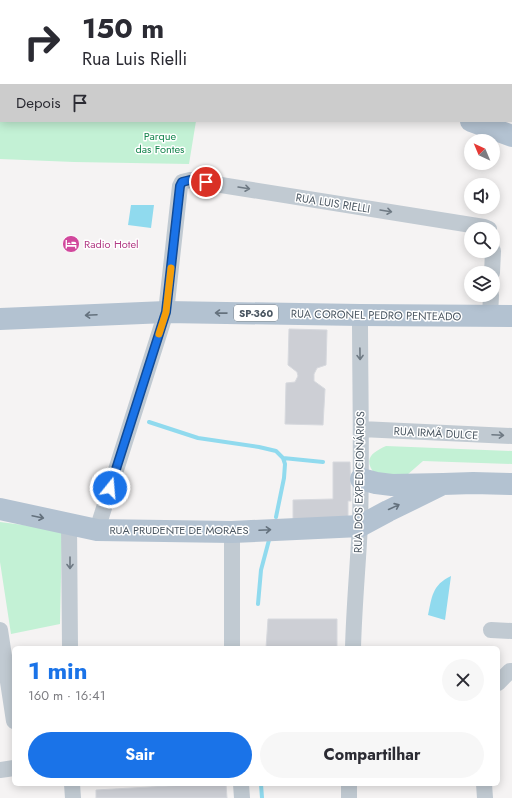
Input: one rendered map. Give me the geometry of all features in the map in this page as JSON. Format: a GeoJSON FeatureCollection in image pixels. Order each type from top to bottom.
{"type":"FeatureCollection","features":[{"type":"Feature","properties":{"kind":"main road"},"geometry":{"type":"LineString","coordinates":[[473,122],[512,136]]}},
{"type":"Feature","properties":{"kind":"main road","name":"RUA CORONEL PEDRO PENTEADO"},"geometry":{"type":"LineString","coordinates":[[0,319],[166,312],[360,315],[491,305],[512,316]]}},
{"type":"Feature","properties":{"kind":"main road"},"geometry":{"type":"LineString","coordinates":[[361,479],[392,485],[472,483],[512,484]]}},
{"type":"Feature","properties":{"kind":"main road"},"geometry":{"type":"LineString","coordinates":[[360,526],[443,484]]}},
{"type":"Feature","properties":{"kind":"main road","name":"RUA PRUDENTE DE MORAES"},"geometry":{"type":"LineString","coordinates":[[0,509],[97,530],[232,532],[360,526]]}},
{"type":"Feature","properties":{"kind":"street","name":"RUA LUIS RIELLI"},"geometry":{"type":"LineString","coordinates":[[166,312],[180,186],[182,182],[190,180],[464,224]]}},
{"type":"Feature","properties":{"kind":"street"},"geometry":{"type":"LineString","coordinates":[[97,530],[166,312]]}},
{"type":"Feature","properties":{"kind":"street","name":"RUA DOS EXPEDICIONÁRIOS"},"geometry":{"type":"LineString","coordinates":[[353,646],[353,618],[360,526],[361,479],[360,315]]}},
{"type":"Feature","properties":{"kind":"street","name":"RUA IRMÃ DULCE"},"geometry":{"type":"LineString","coordinates":[[361,429],[512,436]]}},
{"type":"Feature","properties":{"kind":"street"},"geometry":{"type":"LineString","coordinates":[[69,524],[70,646]]}},
{"type":"Feature","properties":{"kind":"street"},"geometry":{"type":"LineString","coordinates":[[232,532],[232,646]]}},
{"type":"Feature","properties":{"kind":"street"},"geometry":{"type":"LineString","coordinates":[[0,630],[12,708]]}},
{"type":"Feature","properties":{"kind":"street"},"geometry":{"type":"LineString","coordinates":[[491,630],[512,631]]}},
{"type":"Feature","properties":{"kind":"street"},"geometry":{"type":"LineString","coordinates":[[500,681],[511,671]]}},
{"type":"Feature","properties":{"kind":"street"},"geometry":{"type":"LineString","coordinates":[[0,770],[12,768]]}},
{"type":"Feature","properties":{"kind":"street"},"geometry":{"type":"LineString","coordinates":[[72,786],[73,798]]}},
{"type":"Feature","properties":{"kind":"street"},"geometry":{"type":"LineString","coordinates":[[241,786],[242,798]]}},
{"type":"Feature","properties":{"kind":"street"},"geometry":{"type":"LineString","coordinates":[[349,786],[349,798]]}},
{"type":"Feature","properties":{"kind":"street"},"geometry":{"type":"LineString","coordinates":[[484,786],[484,798]]}},
{"type":"Feature","properties":{"kind":"green space","name":"Parque das Fontes"},"geometry":{"type":"Polygon","coordinates":[[[0,122],[196,122],[189,164],[0,159],[0,122]]]}},
{"type":"Feature","properties":{"kind":"green space"},"geometry":{"type":"Polygon","coordinates":[[[386,446],[512,451],[512,464],[423,461],[407,475],[374,473],[369,463],[371,456],[386,446]]]}},
{"type":"Feature","properties":{"kind":"green space"},"geometry":{"type":"Polygon","coordinates":[[[0,522],[62,530],[60,624],[11,634],[0,562],[0,522]]]}},
{"type":"Feature","properties":{"kind":"water"},"geometry":{"type":"Polygon","coordinates":[[[131,205],[154,205],[151,228],[128,225],[131,205]]]}},
{"type":"Feature","properties":{"kind":"water"},"geometry":{"type":"Polygon","coordinates":[[[451,576],[445,620],[428,615],[432,597],[436,588],[440,583],[451,576]]]}},
{"type":"Feature","properties":{"kind":"building"},"geometry":{"type":"Polygon","coordinates":[[[289,329],[327,330],[326,365],[317,368],[314,374],[314,381],[325,389],[323,425],[285,424],[286,383],[295,382],[298,376],[297,372],[288,365],[289,329]]]}},
{"type":"Feature","properties":{"kind":"building"},"geometry":{"type":"Polygon","coordinates":[[[333,462],[350,462],[351,501],[348,501],[348,519],[293,519],[293,500],[333,499],[333,462]]]}},
{"type":"Feature","properties":{"kind":"building"},"geometry":{"type":"Polygon","coordinates":[[[268,619],[337,619],[337,646],[266,646],[268,619]]]}},
{"type":"Feature","properties":{"kind":"building"},"geometry":{"type":"Polygon","coordinates":[[[168,786],[226,786],[227,798],[96,798],[96,790],[168,786]]]}},
{"type":"Feature","properties":{"kind":"waterway"},"geometry":{"type":"LineString","coordinates":[[149,422],[198,438],[276,451],[283,458],[285,464],[284,478],[276,517]]}},
{"type":"Feature","properties":{"kind":"waterway"},"geometry":{"type":"LineString","coordinates":[[283,458],[323,462]]}},
{"type":"Feature","properties":{"kind":"waterway"},"geometry":{"type":"LineString","coordinates":[[258,604],[261,570],[269,540]]}},
{"type":"Feature","properties":{"kind":"waterway"},"geometry":{"type":"LineString","coordinates":[[261,786],[262,798]]}},
{"type":"Feature","properties":{"kind":"slow traffic"},"geometry":{"type":"LineString","coordinates":[[159,334],[166,312],[171,268]]}},
{"type":"Feature","properties":{"kind":"place","name":"Radio Hotel"},"geometry":{"type":"Point","coordinates":[71,244]}},
{"type":"Feature","properties":{"kind":"route"},"geometry":{"type":"LineString","coordinates":[[110,488],[166,312],[180,186],[182,182],[186,180],[206,182]]}}]}
